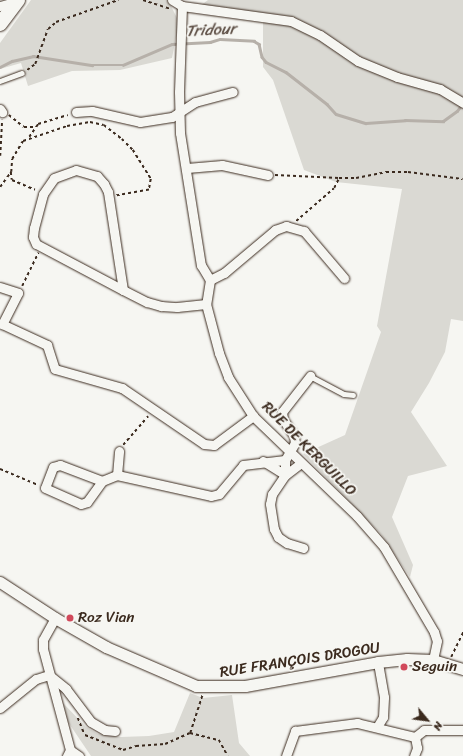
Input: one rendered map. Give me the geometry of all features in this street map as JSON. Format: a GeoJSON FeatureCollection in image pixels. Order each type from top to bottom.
{"type":"FeatureCollection","features":[{"type":"Feature","properties":{"kind":"main road"},"geometry":{"type":"LineString","coordinates":[[0,24],[18,0]]}},
{"type":"Feature","properties":{"kind":"street"},"geometry":{"type":"LineString","coordinates":[[0,6],[18,0]]}},
{"type":"Feature","properties":{"kind":"street"},"geometry":{"type":"LineString","coordinates":[[172,0],[182,7],[291,21],[320,35],[358,61],[397,77],[440,89],[463,103]]}},
{"type":"Feature","properties":{"kind":"street"},"geometry":{"type":"LineString","coordinates":[[182,7],[180,134],[187,168],[202,265],[210,280],[224,273],[275,230],[293,226],[304,230],[344,278]]}},
{"type":"Feature","properties":{"kind":"street"},"geometry":{"type":"LineString","coordinates":[[76,112],[92,111],[140,122],[172,116],[180,113],[195,102],[233,92]]}},
{"type":"Feature","properties":{"kind":"street"},"geometry":{"type":"LineString","coordinates":[[187,168],[222,165],[270,175]]}},
{"type":"Feature","properties":{"kind":"street"},"geometry":{"type":"LineString","coordinates":[[123,290],[108,197],[97,176],[76,170],[54,178],[43,194],[33,237],[41,248],[123,290],[147,302],[161,306],[177,307],[206,304]]}},
{"type":"Feature","properties":{"kind":"street","name":"RUE DE KERGUILLO"},"geometry":{"type":"LineString","coordinates":[[210,280],[206,304],[219,354],[228,376],[253,416],[288,457],[301,463],[357,516],[384,547],[434,632],[437,641],[432,660]]}},
{"type":"Feature","properties":{"kind":"street"},"geometry":{"type":"LineString","coordinates":[[0,287],[18,293],[2,324],[47,344],[55,369],[122,388],[195,440],[214,445],[253,416]]}},
{"type":"Feature","properties":{"kind":"street"},"geometry":{"type":"LineString","coordinates":[[285,475],[288,457],[295,443],[294,436],[282,419],[282,412],[310,376]]}},
{"type":"Feature","properties":{"kind":"street"},"geometry":{"type":"LineString","coordinates":[[116,475],[119,451]]}},
{"type":"Feature","properties":{"kind":"street"},"geometry":{"type":"LineString","coordinates":[[102,482],[60,465],[53,468],[45,488],[81,504],[87,502],[102,482],[116,475],[211,496],[219,494],[243,465],[288,457]]}},
{"type":"Feature","properties":{"kind":"street"},"geometry":{"type":"LineString","coordinates":[[263,461],[285,475]]}},
{"type":"Feature","properties":{"kind":"street"},"geometry":{"type":"LineString","coordinates":[[301,463],[285,475],[272,494],[270,504],[274,529],[278,537],[287,543],[303,548]]}},
{"type":"Feature","properties":{"kind":"street","name":"RUE FRANÇOIS DROGOU"},"geometry":{"type":"LineString","coordinates":[[0,582],[55,618],[114,650],[184,682],[203,687],[245,686],[378,662],[432,660],[463,669]]}},
{"type":"Feature","properties":{"kind":"street"},"geometry":{"type":"LineString","coordinates":[[55,618],[43,640],[49,675],[68,753],[80,756]]}},
{"type":"Feature","properties":{"kind":"street"},"geometry":{"type":"LineString","coordinates":[[377,727],[383,717],[384,697],[378,662]]}},
{"type":"Feature","properties":{"kind":"street"},"geometry":{"type":"LineString","coordinates":[[49,675],[98,727],[115,730]]}},
{"type":"Feature","properties":{"kind":"street"},"geometry":{"type":"LineString","coordinates":[[0,708],[36,679],[49,675]]}},
{"type":"Feature","properties":{"kind":"street"},"geometry":{"type":"LineString","coordinates":[[286,756],[295,731],[357,723],[415,737]]}},
{"type":"Feature","properties":{"kind":"street"},"geometry":{"type":"LineString","coordinates":[[415,737],[424,730],[463,730]]}},
{"type":"Feature","properties":{"kind":"street"},"geometry":{"type":"LineString","coordinates":[[414,756],[417,748],[415,737]]}},
{"type":"Feature","properties":{"kind":"lane"},"geometry":{"type":"LineString","coordinates":[[0,81],[22,73]]}},
{"type":"Feature","properties":{"kind":"lane"},"geometry":{"type":"LineString","coordinates":[[310,376],[344,394],[353,395]]}},
{"type":"Feature","properties":{"kind":"path"},"geometry":{"type":"LineString","coordinates":[[22,73],[37,61],[38,53],[48,29],[56,22],[118,0]]}},
{"type":"Feature","properties":{"kind":"path"},"geometry":{"type":"LineString","coordinates":[[144,0],[157,6],[182,7]]}},
{"type":"Feature","properties":{"kind":"path"},"geometry":{"type":"LineString","coordinates":[[0,156],[1,111],[12,115],[24,128],[34,127],[76,112]]}},
{"type":"Feature","properties":{"kind":"path"},"geometry":{"type":"LineString","coordinates":[[43,194],[12,180],[11,172],[14,154],[20,144],[29,137],[82,123],[104,124],[133,150],[151,179],[149,190],[108,197]]}},
{"type":"Feature","properties":{"kind":"path"},"geometry":{"type":"LineString","coordinates":[[29,137],[34,127]]}},
{"type":"Feature","properties":{"kind":"path"},"geometry":{"type":"LineString","coordinates":[[0,187],[11,172]]}},
{"type":"Feature","properties":{"kind":"path"},"geometry":{"type":"LineString","coordinates":[[270,175],[356,178],[386,172],[408,172],[463,179]]}},
{"type":"Feature","properties":{"kind":"path"},"geometry":{"type":"LineString","coordinates":[[293,226],[298,219],[334,188],[339,178]]}},
{"type":"Feature","properties":{"kind":"path"},"geometry":{"type":"LineString","coordinates":[[18,293],[41,248]]}},
{"type":"Feature","properties":{"kind":"path"},"geometry":{"type":"LineString","coordinates":[[119,451],[153,410]]}},
{"type":"Feature","properties":{"kind":"path"},"geometry":{"type":"LineString","coordinates":[[0,469],[45,488]]}},
{"type":"Feature","properties":{"kind":"path"},"geometry":{"type":"LineString","coordinates":[[446,663],[455,651],[463,632]]}},
{"type":"Feature","properties":{"kind":"path"},"geometry":{"type":"LineString","coordinates":[[190,733],[203,687]]}},
{"type":"Feature","properties":{"kind":"path"},"geometry":{"type":"LineString","coordinates":[[77,703],[79,724],[85,735],[123,750],[136,746],[165,744],[190,733],[219,740],[228,756]]}},
{"type":"Feature","properties":{"kind":"shaded area"},"geometry":{"type":"Polygon","coordinates":[[[31,0],[168,0],[179,22],[172,58],[120,70],[72,71],[28,86],[21,63],[0,69],[0,43],[31,0]]]}},
{"type":"Feature","properties":{"kind":"shaded area"},"geometry":{"type":"Polygon","coordinates":[[[208,0],[463,0],[463,321],[451,319],[445,352],[429,383],[411,412],[447,466],[408,476],[392,517],[413,565],[410,577],[381,534],[303,454],[345,435],[381,332],[377,326],[402,189],[336,182],[304,170],[273,80],[263,67],[263,22],[193,11],[208,0]]]}},
{"type":"Feature","properties":{"kind":"shaded area"},"geometry":{"type":"Polygon","coordinates":[[[190,693],[203,698],[232,695],[239,743],[250,756],[91,756],[68,722],[63,703],[86,727],[98,734],[121,737],[149,736],[174,732],[190,693]]]}},
{"type":"Feature","properties":{"kind":"waterway","name":"Tridour"},"geometry":{"type":"LineString","coordinates":[[0,67],[12,61],[33,56],[92,65],[123,65],[172,44],[210,42],[220,39],[254,41],[259,44],[262,57],[266,62],[286,72],[327,104],[336,114],[366,123],[405,120],[443,121],[457,111],[462,104]]}},
{"type":"Feature","properties":{"kind":"place","name":"Roz Vian"},"geometry":{"type":"Point","coordinates":[70,618]}},
{"type":"Feature","properties":{"kind":"place","name":"Seguin"},"geometry":{"type":"Point","coordinates":[404,667]}}]}
